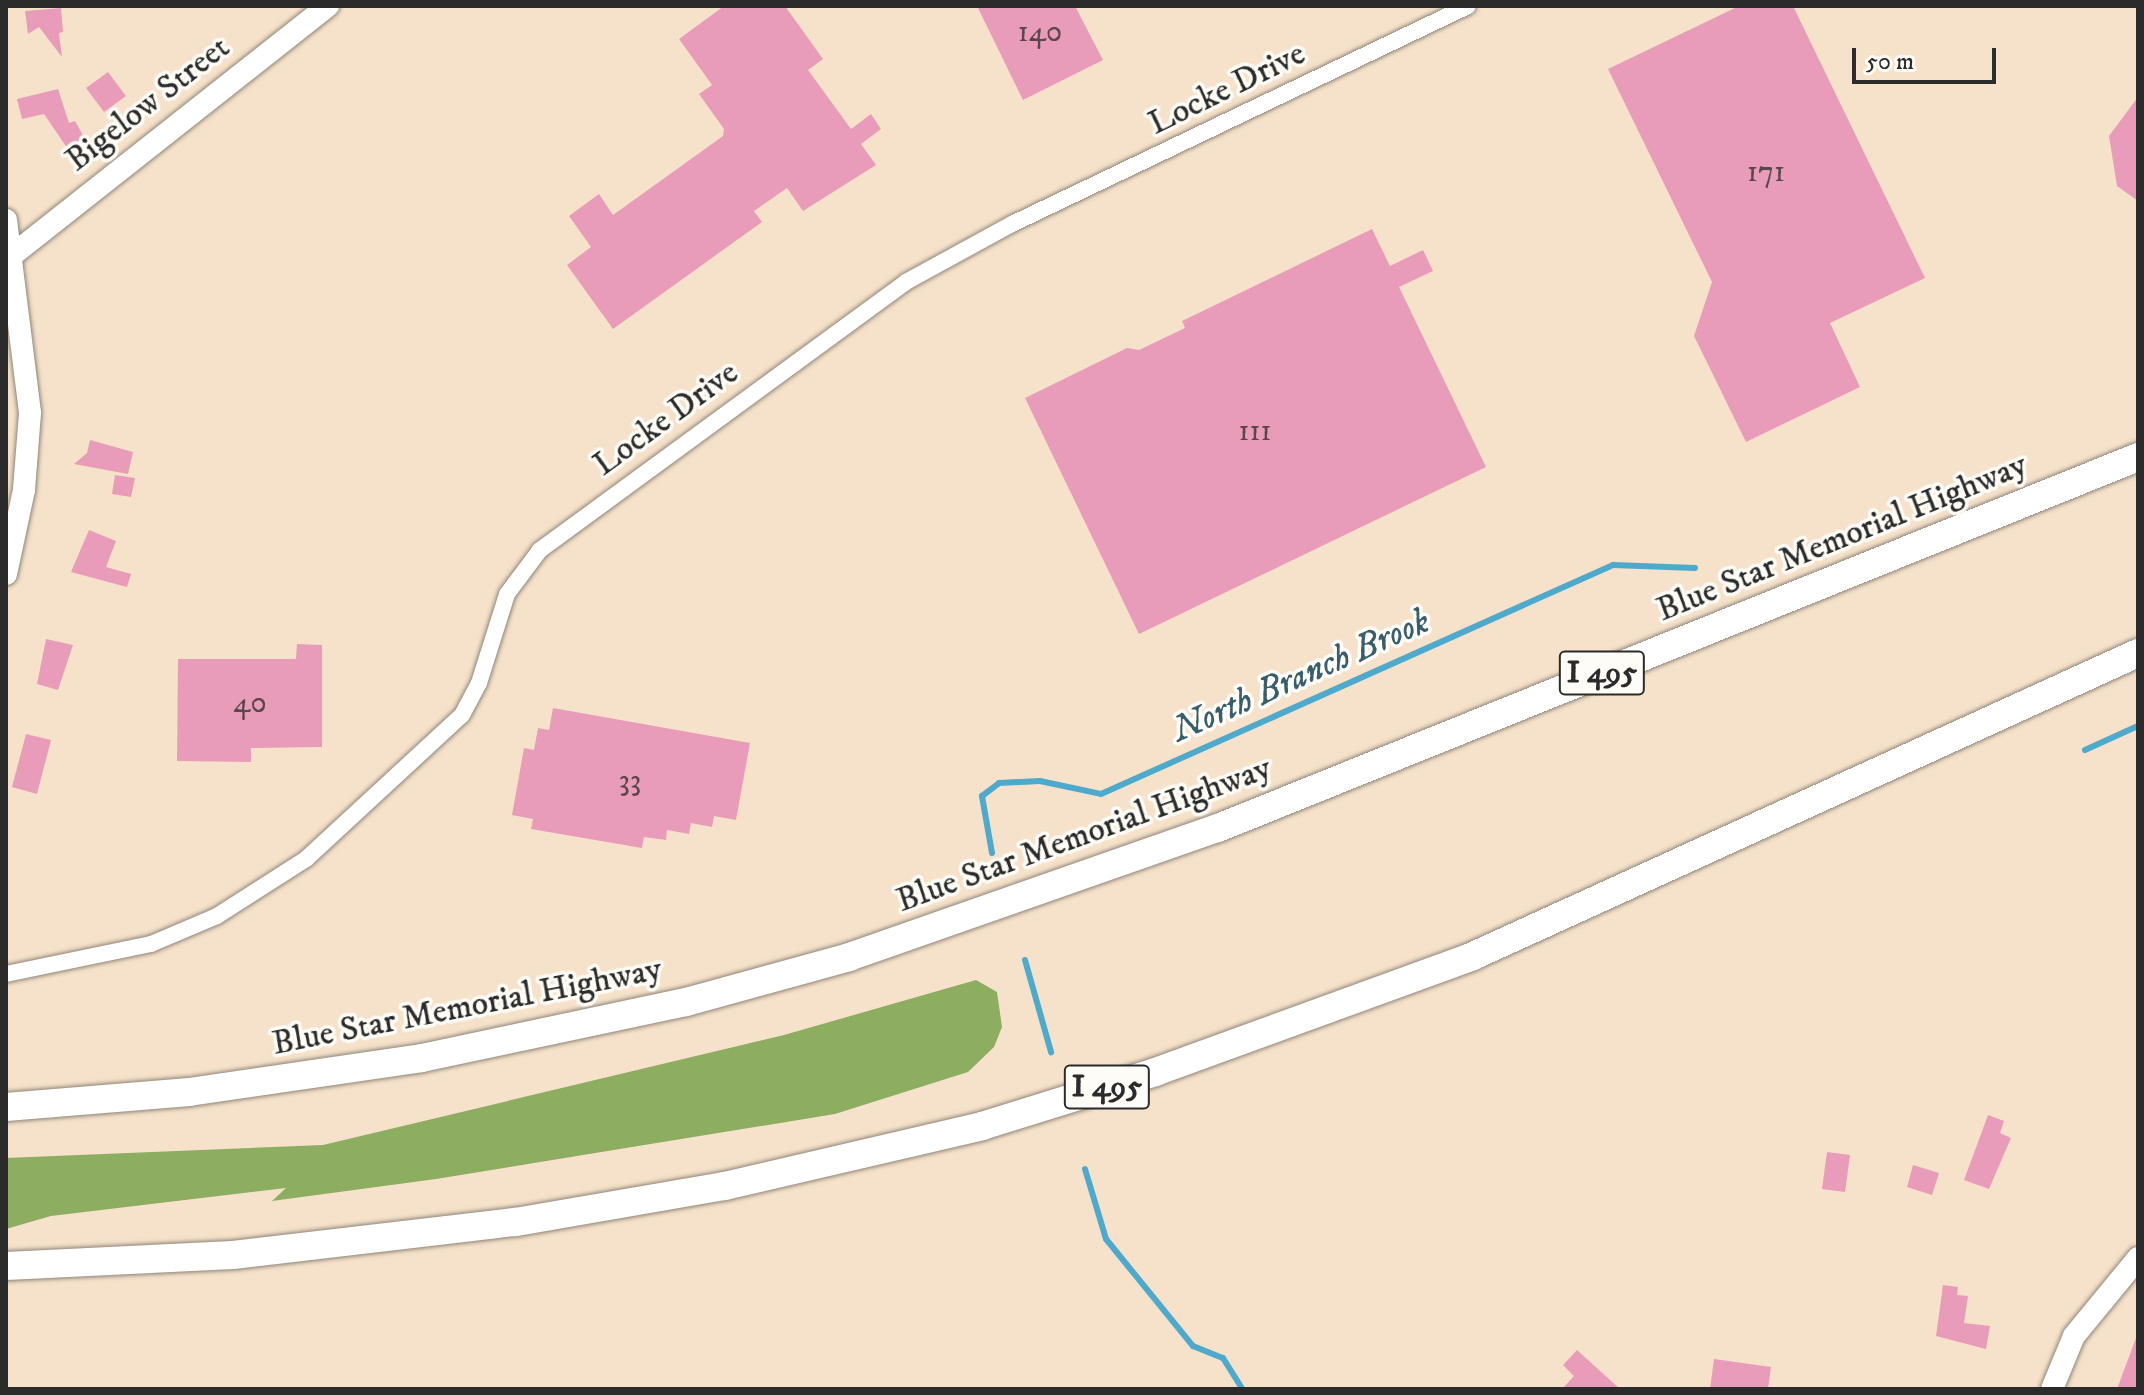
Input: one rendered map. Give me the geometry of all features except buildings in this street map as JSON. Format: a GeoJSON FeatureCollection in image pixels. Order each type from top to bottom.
{"type":"FeatureCollection","features":[{"type":"Feature","properties":{"kind":"highway","name":"Blue Star Memorial Highway"},"geometry":{"type":"LineString","coordinates":[[6,1107],[189,1092],[422,1058],[686,1002],[863,953],[1218,828],[2138,457]]}},
{"type":"Feature","properties":{"kind":"highway","name":"I 495"},"geometry":{"type":"LineString","coordinates":[[6,1266],[233,1255],[516,1222],[725,1186],[996,1122],[1260,1036],[1486,951],[2138,653]]}},
{"type":"Feature","properties":{"kind":"street","name":"Bigelow Street"},"geometry":{"type":"LineString","coordinates":[[11,256],[328,6]]}},
{"type":"Feature","properties":{"kind":"street","name":"Locke Drive"},"geometry":{"type":"LineString","coordinates":[[6,974],[151,944],[217,916],[306,859],[462,715],[479,683],[507,594],[540,550],[906,282],[1012,224],[1468,6]]}},
{"type":"Feature","properties":{"kind":"street"},"geometry":{"type":"LineString","coordinates":[[6,220],[30,436],[6,574]]}},
{"type":"Feature","properties":{"kind":"street"},"geometry":{"type":"LineString","coordinates":[[2052,1389],[2074,1336],[2138,1258]]}},
{"type":"Feature","properties":{"kind":"green space"},"geometry":{"type":"Polygon","coordinates":[[[976,980],[997,992],[1002,1027],[994,1047],[968,1072],[835,1114],[436,1179],[272,1201],[286,1188],[51,1216],[6,1229],[6,1158],[323,1145],[784,1035],[976,980]]]}},
{"type":"Feature","properties":{"kind":"waterway","name":"North Branch Brook"},"geometry":{"type":"LineString","coordinates":[[992,853],[982,796],[999,783],[1040,781],[1101,794],[1613,565],[1695,568]]}},
{"type":"Feature","properties":{"kind":"waterway","name":"North Branch Brook"},"geometry":{"type":"LineString","coordinates":[[2085,750],[2138,726]]}},
{"type":"Feature","properties":{"kind":"waterway","name":"North Branch Brook"},"geometry":{"type":"LineString","coordinates":[[1025,960],[1051,1052]]}},
{"type":"Feature","properties":{"kind":"waterway","name":"North Branch Brook"},"geometry":{"type":"LineString","coordinates":[[1085,1169],[1106,1239],[1193,1346],[1223,1358],[1242,1389]]}}]}
